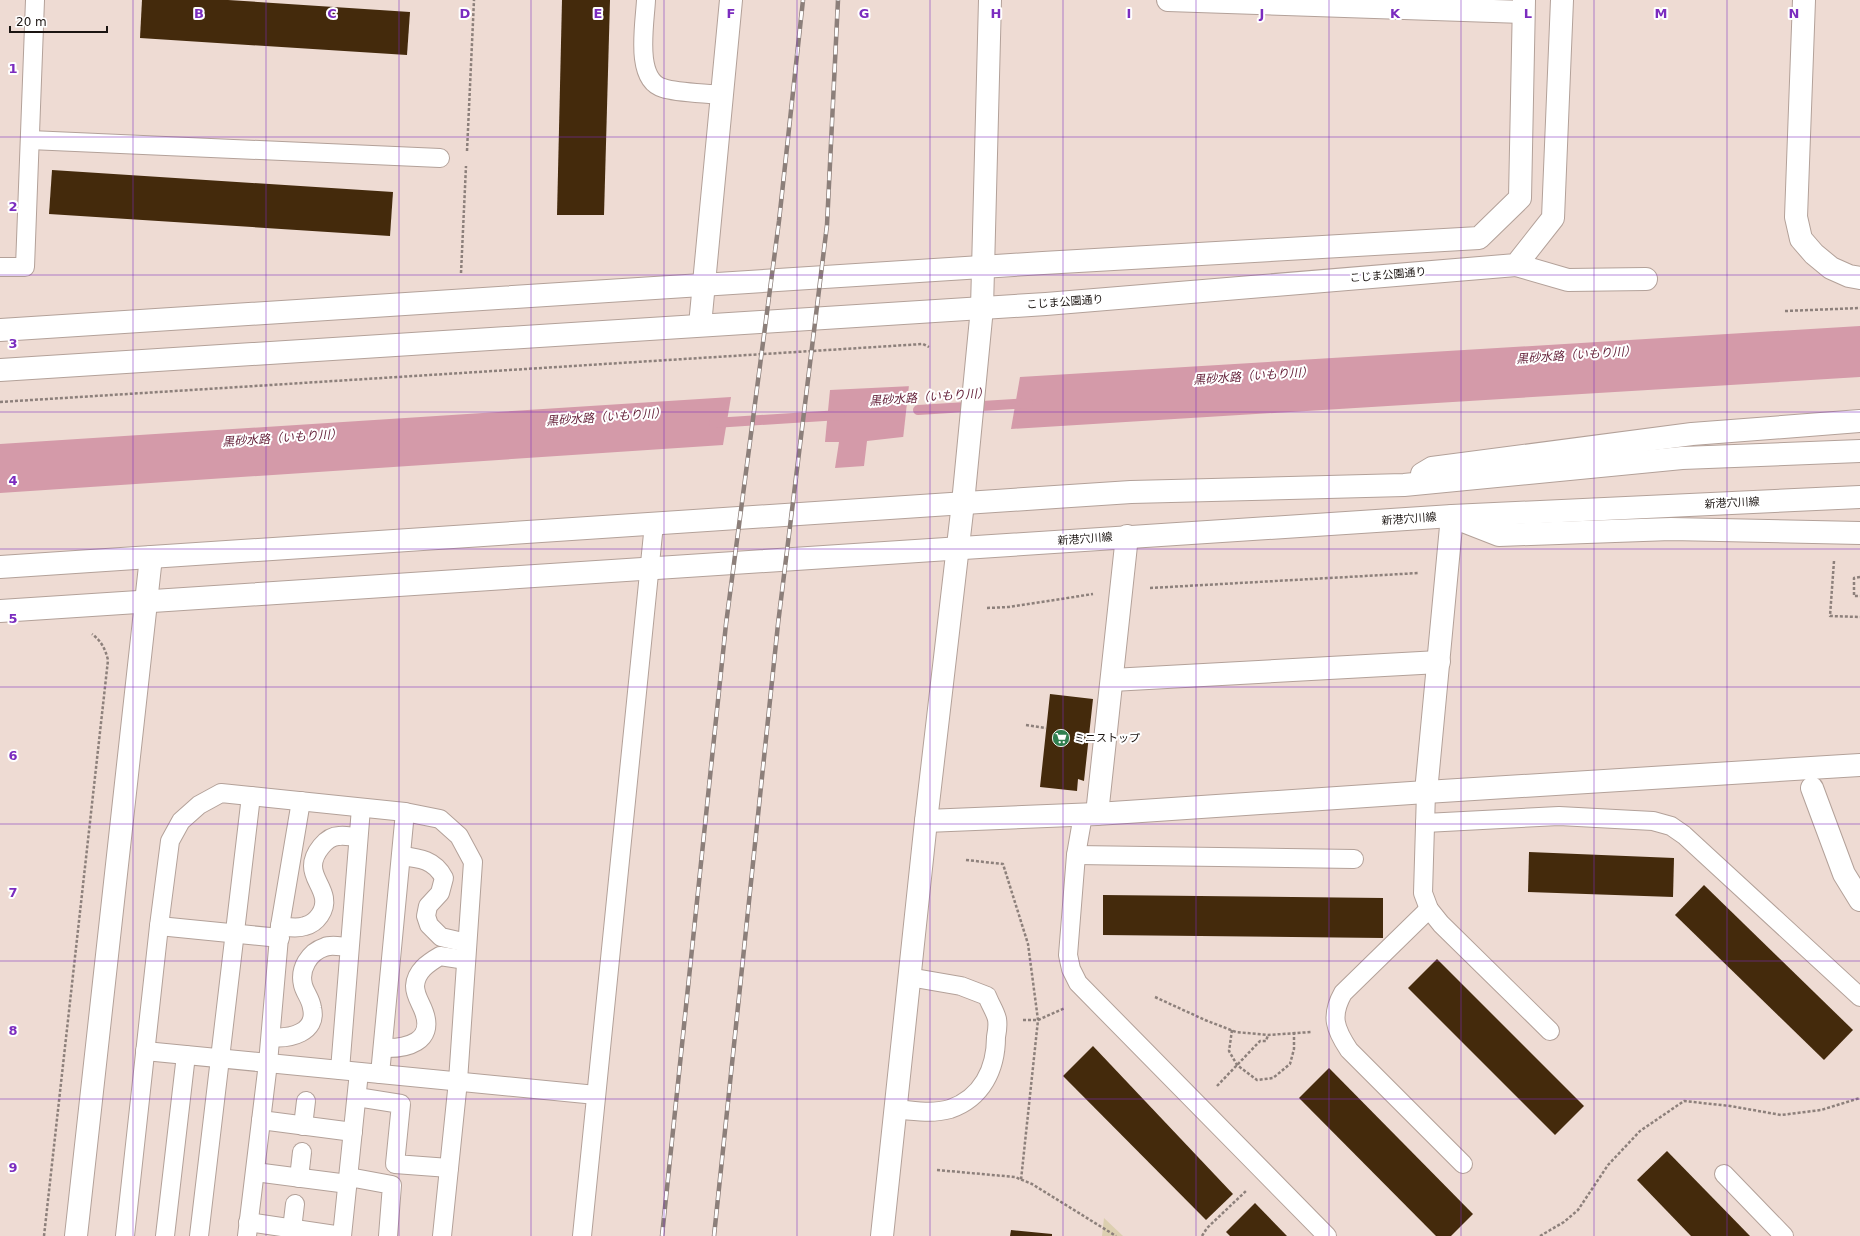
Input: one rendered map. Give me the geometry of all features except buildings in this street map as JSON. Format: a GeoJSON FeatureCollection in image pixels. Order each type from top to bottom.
{"type":"FeatureCollection","features":[{"type":"Feature","properties":{"kind":"street"},"geometry":{"type":"LineString","coordinates":[[700,325],[731,0]]}},
{"type":"Feature","properties":{"kind":"street"},"geometry":{"type":"LineString","coordinates":[[882,1236],[926,822],[963,503],[982,308],[990,0]]}},
{"type":"Feature","properties":{"kind":"street"},"geometry":{"type":"LineString","coordinates":[[0,330],[983,266],[1479,238],[1520,198],[1524,6],[1168,0]]}},
{"type":"Feature","properties":{"kind":"street"},"geometry":{"type":"LineString","coordinates":[[1562,0],[1553,218],[1516,265],[1568,280],[1646,279]]}},
{"type":"Feature","properties":{"kind":"street"},"geometry":{"type":"LineString","coordinates":[[1804,0],[1796,217],[1799,232],[1801,239],[1814,254],[1831,268],[1849,276],[1860,278]]}},
{"type":"Feature","properties":{"kind":"street","name":"こじま公園通り"},"geometry":{"type":"LineString","coordinates":[[0,370],[982,308],[1516,265]]}},
{"type":"Feature","properties":{"kind":"street"},"geometry":{"type":"LineString","coordinates":[[1404,485],[1432,468],[1692,434],[1860,421]]}},
{"type":"Feature","properties":{"kind":"street"},"geometry":{"type":"LineString","coordinates":[[0,567],[1131,492],[1404,485],[1682,458],[1860,451]]}},
{"type":"Feature","properties":{"kind":"street","name":"新港穴川線"},"geometry":{"type":"LineString","coordinates":[[0,611],[1127,536],[1452,516],[1860,497]]}},
{"type":"Feature","properties":{"kind":"street"},"geometry":{"type":"LineString","coordinates":[[1426,792],[1452,516],[1499,535],[1671,529],[1860,533]]}},
{"type":"Feature","properties":{"kind":"street"},"geometry":{"type":"LineString","coordinates":[[1090,815],[1112,680],[1127,536]]}},
{"type":"Feature","properties":{"kind":"street"},"geometry":{"type":"LineString","coordinates":[[76,1236],[148,601],[151,557]]}},
{"type":"Feature","properties":{"kind":"street"},"geometry":{"type":"LineString","coordinates":[[1112,680],[1439,662]]}},
{"type":"Feature","properties":{"kind":"street"},"geometry":{"type":"LineString","coordinates":[[926,822],[1090,815],[1860,765]]}},
{"type":"Feature","properties":{"kind":"street"},"geometry":{"type":"LineString","coordinates":[[1812,788],[1844,874],[1860,900]]}},
{"type":"Feature","properties":{"kind":"lane"},"geometry":{"type":"LineString","coordinates":[[0,267],[25,268],[35,0]]}},
{"type":"Feature","properties":{"kind":"lane"},"geometry":{"type":"LineString","coordinates":[[646,0],[643,63],[649,78],[662,88],[722,94]]}},
{"type":"Feature","properties":{"kind":"lane"},"geometry":{"type":"LineString","coordinates":[[30,140],[440,158]]}},
{"type":"Feature","properties":{"kind":"lane"},"geometry":{"type":"LineString","coordinates":[[582,1236],[654,524]]}},
{"type":"Feature","properties":{"kind":"lane"},"geometry":{"type":"LineString","coordinates":[[1426,792],[1423,893],[1429,909],[1440,924],[1550,1032]]}},
{"type":"Feature","properties":{"kind":"lane"},"geometry":{"type":"LineString","coordinates":[[125,1236],[159,926],[170,841],[181,821],[199,805],[221,793],[406,812],[440,819],[459,836],[473,862],[458,1081],[442,1236]]}},
{"type":"Feature","properties":{"kind":"lane"},"geometry":{"type":"LineString","coordinates":[[199,1236],[251,796]]}},
{"type":"Feature","properties":{"kind":"lane"},"geometry":{"type":"LineString","coordinates":[[301,801],[280,932],[271,1037],[248,1229],[292,1229],[342,1236],[359,1072]]}},
{"type":"Feature","properties":{"kind":"lane"},"geometry":{"type":"LineString","coordinates":[[340,1070],[361,808]]}},
{"type":"Feature","properties":{"kind":"lane"},"geometry":{"type":"LineString","coordinates":[[380,1074],[406,812]]}},
{"type":"Feature","properties":{"kind":"lane"},"geometry":{"type":"LineString","coordinates":[[1090,815],[1076,855],[1068,955],[1071,969],[1078,983],[1327,1236]]}},
{"type":"Feature","properties":{"kind":"lane"},"geometry":{"type":"LineString","coordinates":[[1425,823],[1559,816],[1653,821],[1671,826],[1684,835],[1860,998]]}},
{"type":"Feature","properties":{"kind":"lane"},"geometry":{"type":"LineString","coordinates":[[159,926],[234,934],[280,932],[306,926],[319,916],[324,908],[324,898],[314,876],[313,865],[315,855],[328,841],[338,835],[358,837]]}},
{"type":"Feature","properties":{"kind":"lane"},"geometry":{"type":"LineString","coordinates":[[1076,855],[1354,859]]}},
{"type":"Feature","properties":{"kind":"lane"},"geometry":{"type":"LineString","coordinates":[[401,856],[423,858],[441,872],[444,878],[440,893],[428,906],[426,916],[429,925],[441,937],[467,952]]}},
{"type":"Feature","properties":{"kind":"lane"},"geometry":{"type":"LineString","coordinates":[[1429,909],[1343,993],[1336,1006],[1335,1019],[1338,1035],[1349,1050],[1464,1164]]}},
{"type":"Feature","properties":{"kind":"lane"},"geometry":{"type":"LineString","coordinates":[[271,1037],[283,1039],[294,1037],[308,1026],[313,1018],[313,1009],[303,986],[301,976],[304,965],[309,958],[316,951],[326,946],[349,948]]}},
{"type":"Feature","properties":{"kind":"lane"},"geometry":{"type":"LineString","coordinates":[[383,1048],[397,1049],[408,1047],[422,1036],[426,1028],[426,1019],[417,996],[415,986],[417,975],[423,967],[440,956],[467,952]]}},
{"type":"Feature","properties":{"kind":"lane"},"geometry":{"type":"LineString","coordinates":[[896,1109],[921,1112],[949,1109],[964,1103],[979,1092],[988,1078],[993,1066],[996,1042],[997,1020],[987,996],[961,986],[909,977]]}},
{"type":"Feature","properties":{"kind":"lane"},"geometry":{"type":"LineString","coordinates":[[145,1051],[596,1095]]}},
{"type":"Feature","properties":{"kind":"lane"},"geometry":{"type":"LineString","coordinates":[[165,1236],[186,1055]]}},
{"type":"Feature","properties":{"kind":"lane"},"geometry":{"type":"LineString","coordinates":[[357,1096],[401,1104],[395,1164],[449,1168]]}},
{"type":"Feature","properties":{"kind":"lane"},"geometry":{"type":"LineString","coordinates":[[303,1126],[306,1101]]}},
{"type":"Feature","properties":{"kind":"lane"},"geometry":{"type":"LineString","coordinates":[[261,1120],[353,1132]]}},
{"type":"Feature","properties":{"kind":"lane"},"geometry":{"type":"LineString","coordinates":[[299,1178],[302,1152]]}},
{"type":"Feature","properties":{"kind":"lane"},"geometry":{"type":"LineString","coordinates":[[255,1172],[299,1178],[392,1185],[388,1236]]}},
{"type":"Feature","properties":{"kind":"lane"},"geometry":{"type":"LineString","coordinates":[[1724,1174],[1784,1236]]}},
{"type":"Feature","properties":{"kind":"lane"},"geometry":{"type":"LineString","coordinates":[[292,1229],[295,1204]]}},
{"type":"Feature","properties":{"kind":"path"},"geometry":{"type":"LineString","coordinates":[[1785,311],[1860,308]]}},
{"type":"Feature","properties":{"kind":"path"},"geometry":{"type":"LineString","coordinates":[[0,402],[923,344],[930,347]]}},
{"type":"Feature","properties":{"kind":"path"},"geometry":{"type":"LineString","coordinates":[[1834,561],[1830,616],[1860,617]]}},
{"type":"Feature","properties":{"kind":"path"},"geometry":{"type":"LineString","coordinates":[[987,608],[1009,607],[1091,594],[1121,591],[1426,572]]}},
{"type":"Feature","properties":{"kind":"path"},"geometry":{"type":"LineString","coordinates":[[1860,577],[1854,578],[1854,596],[1860,596]]}},
{"type":"Feature","properties":{"kind":"path"},"geometry":{"type":"LineString","coordinates":[[44,1236],[108,660],[106,649],[99,640],[91,634]]}},
{"type":"Feature","properties":{"kind":"path"},"geometry":{"type":"LineString","coordinates":[[1026,725],[1046,728]]}},
{"type":"Feature","properties":{"kind":"path"},"geometry":{"type":"LineString","coordinates":[[966,860],[1003,864],[1028,944],[1038,1020],[1021,1180]]}},
{"type":"Feature","properties":{"kind":"path"},"geometry":{"type":"LineString","coordinates":[[1155,997],[1204,1020],[1236,1032],[1268,1034],[1337,1029]]}},
{"type":"Feature","properties":{"kind":"path"},"geometry":{"type":"LineString","coordinates":[[1232,1030],[1229,1051],[1237,1065],[1257,1080],[1273,1078],[1290,1064],[1294,1050],[1294,1032]]}},
{"type":"Feature","properties":{"kind":"path"},"geometry":{"type":"LineString","coordinates":[[1198,1105],[1260,1041],[1266,1042],[1268,1034]]}},
{"type":"Feature","properties":{"kind":"path"},"geometry":{"type":"LineString","coordinates":[[1540,1236],[1564,1222],[1578,1210],[1608,1165],[1640,1131],[1684,1101],[1730,1106],[1781,1115],[1821,1110],[1860,1098]]}},
{"type":"Feature","properties":{"kind":"path"},"geometry":{"type":"LineString","coordinates":[[937,1170],[1007,1176],[1032,1184],[1116,1236]]}},
{"type":"Feature","properties":{"kind":"path"},"geometry":{"type":"LineString","coordinates":[[1202,1236],[1207,1228],[1249,1188]]}},
{"type":"Feature","properties":{"kind":"shaded area"},"geometry":{"type":"Polygon","coordinates":[[[1104,1218],[1123,1236],[1102,1236],[1104,1218]]]}},
{"type":"Feature","properties":{"kind":"water"},"geometry":{"type":"Polygon","coordinates":[[[1860,326],[1860,377],[1011,429],[1020,377],[1860,326]]]}},
{"type":"Feature","properties":{"kind":"water"},"geometry":{"type":"Polygon","coordinates":[[[933,385],[929,434],[867,441],[864,466],[835,468],[839,442],[825,442],[830,390],[933,385]]]}},
{"type":"Feature","properties":{"kind":"water"},"geometry":{"type":"Polygon","coordinates":[[[731,397],[723,445],[0,493],[0,444],[731,397]]]}},
{"type":"Feature","properties":{"kind":"pier"},"geometry":{"type":"Polygon","coordinates":[[[934,384],[931,435],[903,439],[909,385],[934,384]]]}},
{"type":"Feature","properties":{"kind":"waterway","name":"黒砂水路（いもり川）"},"geometry":{"type":"LineString","coordinates":[[918,410],[1028,403]]}},
{"type":"Feature","properties":{"kind":"waterway","name":"黒砂水路（いもり川）"},"geometry":{"type":"LineString","coordinates":[[714,423],[840,415]]}},
{"type":"Feature","properties":{"kind":"railway"},"geometry":{"type":"LineString","coordinates":[[662,1236],[726,624],[779,221],[803,0]]}},
{"type":"Feature","properties":{"kind":"railway"},"geometry":{"type":"LineString","coordinates":[[714,1236],[778,624],[827,225],[838,0]]}},
{"type":"Feature","properties":{"kind":"place","name":"ミニストップ"},"geometry":{"type":"Point","coordinates":[1061,738]}}]}
